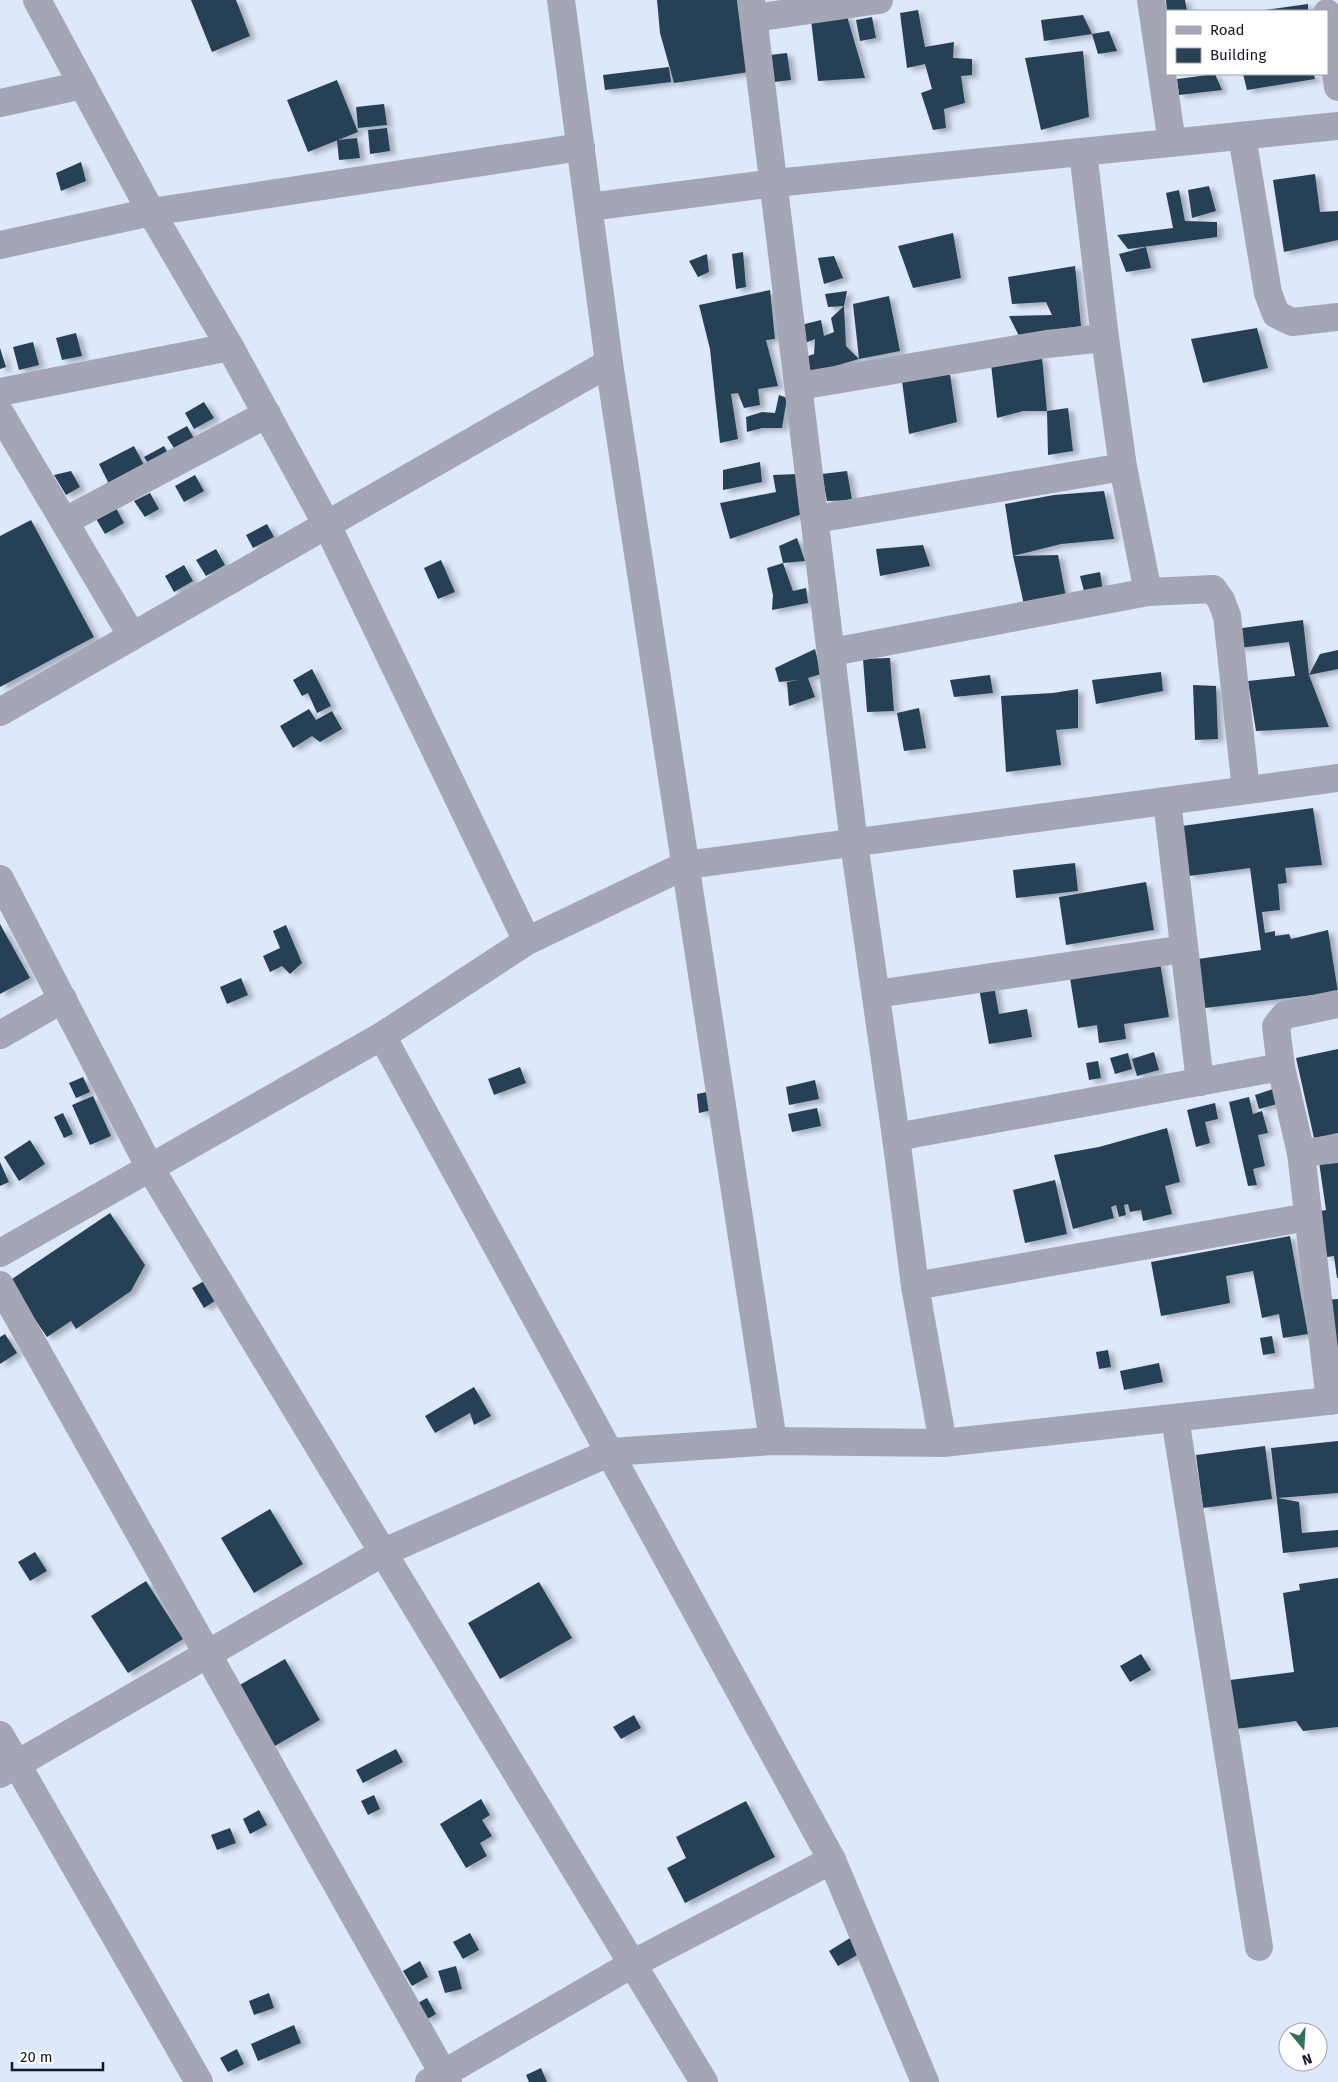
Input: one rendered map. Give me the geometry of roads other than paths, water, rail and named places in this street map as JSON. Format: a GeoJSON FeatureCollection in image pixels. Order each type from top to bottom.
{"type":"FeatureCollection","features":[{"type":"Feature","properties":{"kind":"street"},"geometry":{"type":"LineString","coordinates":[[37,0],[151,212],[230,347],[327,525],[528,941]]}},
{"type":"Feature","properties":{"kind":"street"},"geometry":{"type":"LineString","coordinates":[[561,0],[610,363],[774,1441]]}},
{"type":"Feature","properties":{"kind":"street"},"geometry":{"type":"LineString","coordinates":[[880,0],[753,9],[854,843],[896,1137],[915,1286],[943,1443]]}},
{"type":"Feature","properties":{"kind":"street"},"geometry":{"type":"LineString","coordinates":[[1151,0],[1172,143]]}},
{"type":"Feature","properties":{"kind":"street"},"geometry":{"type":"LineString","coordinates":[[1328,19],[1338,87]]}},
{"type":"Feature","properties":{"kind":"street"},"geometry":{"type":"LineString","coordinates":[[0,103],[83,86]]}},
{"type":"Feature","properties":{"kind":"street"},"geometry":{"type":"LineString","coordinates":[[589,206],[775,183],[1338,126]]}},
{"type":"Feature","properties":{"kind":"street"},"geometry":{"type":"LineString","coordinates":[[1242,136],[1268,293],[1276,314],[1292,322],[1338,317]]}},
{"type":"Feature","properties":{"kind":"street"},"geometry":{"type":"LineString","coordinates":[[0,245],[151,212],[581,147]]}},
{"type":"Feature","properties":{"kind":"street"},"geometry":{"type":"LineString","coordinates":[[1083,152],[1105,338],[1123,467],[1148,592]]}},
{"type":"Feature","properties":{"kind":"street"},"geometry":{"type":"LineString","coordinates":[[800,386],[1047,344],[1105,338]]}},
{"type":"Feature","properties":{"kind":"street"},"geometry":{"type":"LineString","coordinates":[[0,392],[230,347]]}},
{"type":"Feature","properties":{"kind":"street"},"geometry":{"type":"LineString","coordinates":[[0,712],[610,363]]}},
{"type":"Feature","properties":{"kind":"street"},"geometry":{"type":"LineString","coordinates":[[0,413],[132,636]]}},
{"type":"Feature","properties":{"kind":"street"},"geometry":{"type":"LineString","coordinates":[[65,521],[267,414]]}},
{"type":"Feature","properties":{"kind":"street"},"geometry":{"type":"LineString","coordinates":[[816,518],[1123,467]]}},
{"type":"Feature","properties":{"kind":"street"},"geometry":{"type":"LineString","coordinates":[[832,652],[1148,592],[1213,590],[1221,600],[1228,616],[1246,790]]}},
{"type":"Feature","properties":{"kind":"street"},"geometry":{"type":"LineString","coordinates":[[0,1252],[382,1036],[528,941],[686,865],[1246,790],[1337,784]]}},
{"type":"Feature","properties":{"kind":"street"},"geometry":{"type":"LineString","coordinates":[[1166,801],[1200,1082]]}},
{"type":"Feature","properties":{"kind":"street"},"geometry":{"type":"LineString","coordinates":[[0,879],[150,1168],[634,1963],[704,2082]]}},
{"type":"Feature","properties":{"kind":"street"},"geometry":{"type":"LineString","coordinates":[[876,994],[1184,949]]}},
{"type":"Feature","properties":{"kind":"street"},"geometry":{"type":"LineString","coordinates":[[0,1035],[63,999]]}},
{"type":"Feature","properties":{"kind":"street"},"geometry":{"type":"LineString","coordinates":[[8,1769],[384,1552],[611,1452],[774,1441],[943,1443],[1334,1401],[1308,1217],[1301,1153],[1281,1067],[1276,1026],[1285,1015],[1338,1004]]}},
{"type":"Feature","properties":{"kind":"street"},"geometry":{"type":"LineString","coordinates":[[382,1036],[611,1452],[832,1860],[925,2082]]}},
{"type":"Feature","properties":{"kind":"street"},"geometry":{"type":"LineString","coordinates":[[896,1137],[1281,1067]]}},
{"type":"Feature","properties":{"kind":"street"},"geometry":{"type":"LineString","coordinates":[[1301,1153],[1338,1149]]}},
{"type":"Feature","properties":{"kind":"street"},"geometry":{"type":"LineString","coordinates":[[915,1286],[1308,1217]]}},
{"type":"Feature","properties":{"kind":"street"},"geometry":{"type":"LineString","coordinates":[[0,1285],[208,1654],[440,2079],[634,1963],[832,1860]]}},
{"type":"Feature","properties":{"kind":"street"},"geometry":{"type":"LineString","coordinates":[[1176,1418],[1260,1947]]}},
{"type":"Feature","properties":{"kind":"street"},"geometry":{"type":"LineString","coordinates":[[0,1735],[8,1769],[199,2082]]}}]}
